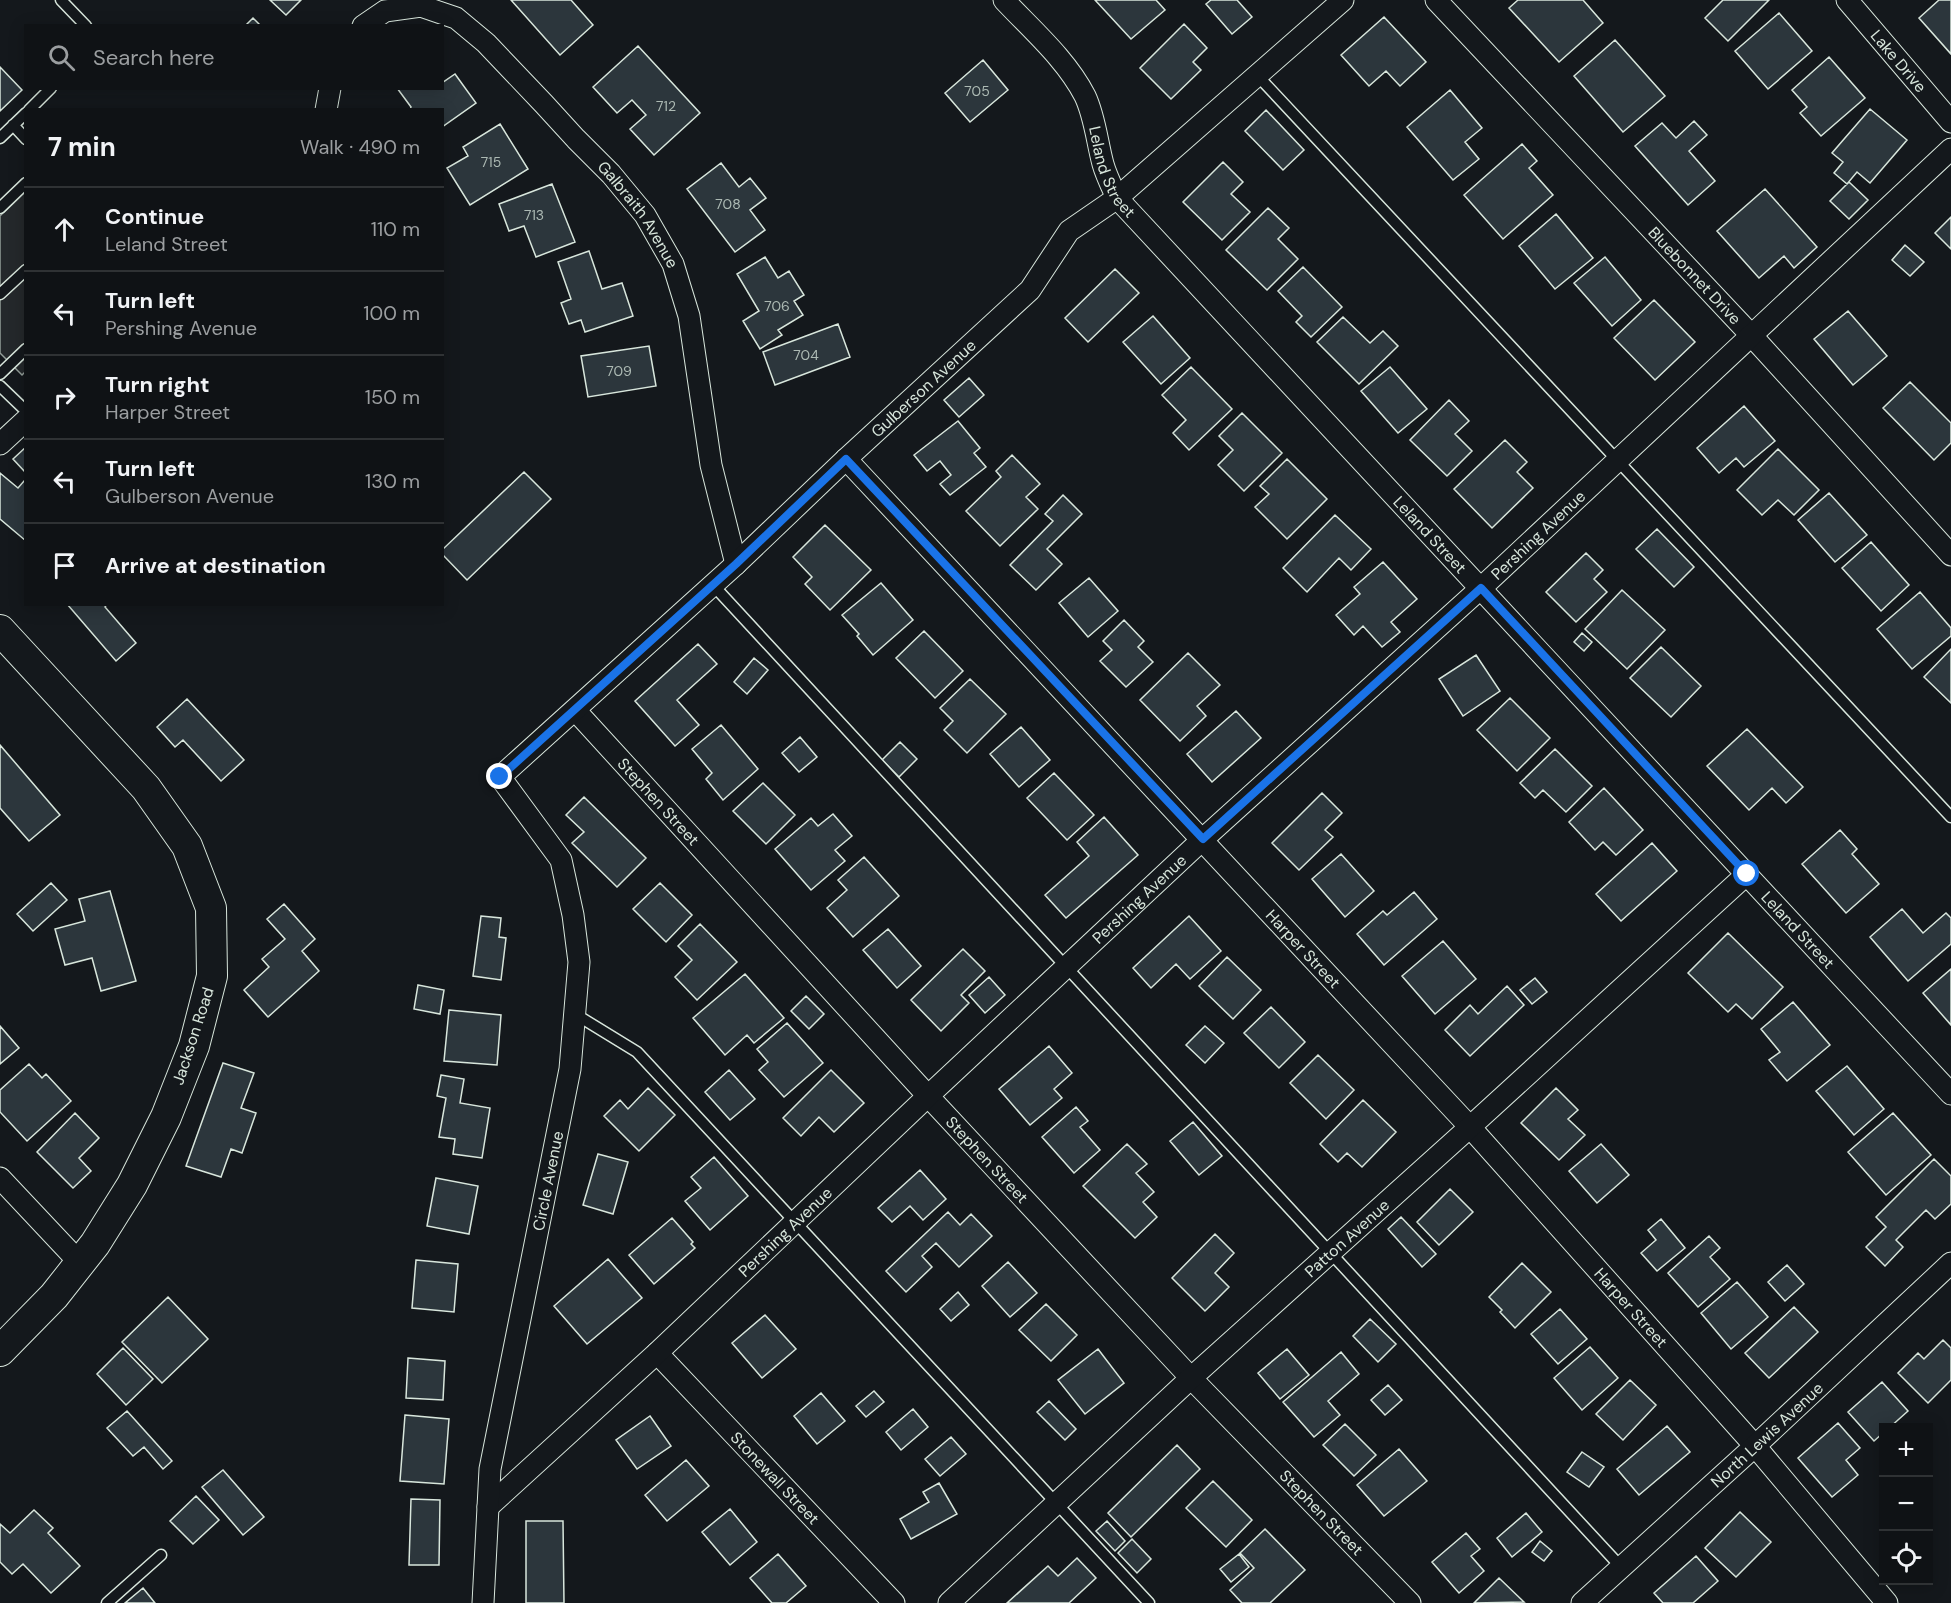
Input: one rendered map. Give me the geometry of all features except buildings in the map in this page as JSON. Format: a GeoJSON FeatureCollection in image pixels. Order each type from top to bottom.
{"type":"FeatureCollection","features":[{"type":"Feature","properties":{"kind":"street","name":"Leland Street"},"geometry":{"type":"LineString","coordinates":[[1004,0],[1073,76],[1086,98],[1103,164],[1117,198],[1951,1094]]}},
{"type":"Feature","properties":{"kind":"street","name":"Gulberson Avenue"},"geometry":{"type":"LineString","coordinates":[[500,777],[736,564],[846,459],[1030,290],[1069,231],[1117,198],[1343,0]]}},
{"type":"Feature","properties":{"kind":"street","name":"Bluebonnet Drive"},"geometry":{"type":"LineString","coordinates":[[1436,0],[1751,335],[1951,555]]}},
{"type":"Feature","properties":{"kind":"street","name":"Lake Drive"},"geometry":{"type":"LineString","coordinates":[[1847,0],[1951,122]]}},
{"type":"Feature","properties":{"kind":"street","name":"Galbraith Avenue"},"geometry":{"type":"LineString","coordinates":[[366,24],[385,11],[421,6],[456,18],[486,43],[611,174],[645,215],[673,264],[689,316],[711,465],[736,564]]}},
{"type":"Feature","properties":{"kind":"street"},"geometry":{"type":"LineString","coordinates":[[326,108],[330,90]]}},
{"type":"Feature","properties":{"kind":"street","name":"Pershing Avenue"},"geometry":{"type":"LineString","coordinates":[[488,1507],[657,1353],[928,1095],[1203,839],[1481,588],[1951,148]]}},
{"type":"Feature","properties":{"kind":"street"},"geometry":{"type":"LineString","coordinates":[[0,444],[24,422]]}},
{"type":"Feature","properties":{"kind":"street","name":"Harper Street"},"geometry":{"type":"LineString","coordinates":[[846,459],[1470,1127],[1755,1446],[1887,1603]]}},
{"type":"Feature","properties":{"kind":"street","name":"Jackson Road"},"geometry":{"type":"LineString","coordinates":[[0,630],[146,789],[187,846],[211,908],[212,976],[194,1046],[166,1118],[132,1185],[95,1244],[54,1296],[0,1351]]}},
{"type":"Feature","properties":{"kind":"street","name":"Stephen Street"},"geometry":{"type":"LineString","coordinates":[[575,710],[1191,1378],[1410,1603]]}},
{"type":"Feature","properties":{"kind":"street","name":"Circle Avenue"},"geometry":{"type":"LineString","coordinates":[[483,1603],[490,1468],[570,1069],[579,962],[573,915],[561,860],[500,777]]}},
{"type":"Feature","properties":{"kind":"street","name":"Patton Avenue"},"geometry":{"type":"LineString","coordinates":[[949,1603],[1191,1378],[1747,874]]}},
{"type":"Feature","properties":{"kind":"street"},"geometry":{"type":"LineString","coordinates":[[0,1178],[80,1263]]}},
{"type":"Feature","properties":{"kind":"street","name":"North Lewis Avenue"},"geometry":{"type":"LineString","coordinates":[[1582,1603],[1951,1263]]}},
{"type":"Feature","properties":{"kind":"street","name":"Stonewall Street"},"geometry":{"type":"LineString","coordinates":[[657,1353],[894,1603]]}},
{"type":"Feature","properties":{"kind":"lane"},"geometry":{"type":"LineString","coordinates":[[61,0],[84,24]]}},
{"type":"Feature","properties":{"kind":"lane"},"geometry":{"type":"LineString","coordinates":[[1257,75],[1951,817]]}},
{"type":"Feature","properties":{"kind":"lane"},"geometry":{"type":"LineString","coordinates":[[31,108],[49,90]]}},
{"type":"Feature","properties":{"kind":"lane"},"geometry":{"type":"LineString","coordinates":[[0,138],[24,115]]}},
{"type":"Feature","properties":{"kind":"lane"},"geometry":{"type":"LineString","coordinates":[[13,125],[24,137]]}},
{"type":"Feature","properties":{"kind":"lane"},"geometry":{"type":"LineString","coordinates":[[0,208],[24,185]]}},
{"type":"Feature","properties":{"kind":"lane"},"geometry":{"type":"LineString","coordinates":[[0,294],[24,272]]}},
{"type":"Feature","properties":{"kind":"lane"},"geometry":{"type":"LineString","coordinates":[[0,374],[24,351]]}},
{"type":"Feature","properties":{"kind":"lane"},"geometry":{"type":"LineString","coordinates":[[0,386],[24,409]]}},
{"type":"Feature","properties":{"kind":"lane"},"geometry":{"type":"LineString","coordinates":[[713,585],[1622,1567]]}},
{"type":"Feature","properties":{"kind":"lane"},"geometry":{"type":"LineString","coordinates":[[575,1014],[637,1052],[1149,1603]]}},
{"type":"Feature","properties":{"kind":"lane"},"geometry":{"type":"LineString","coordinates":[[107,1603],[161,1555]]}},
{"type":"Feature","properties":{"kind":"shaded area"},"geometry":{"type":"Polygon","coordinates":[[[24,191],[24,373],[22,375],[0,353],[0,216],[24,191]]]}},
{"type":"Feature","properties":{"kind":"route"},"geometry":{"type":"LineString","coordinates":[[500,777],[736,564],[846,459],[1203,839],[1481,588],[1747,874]]}}]}
